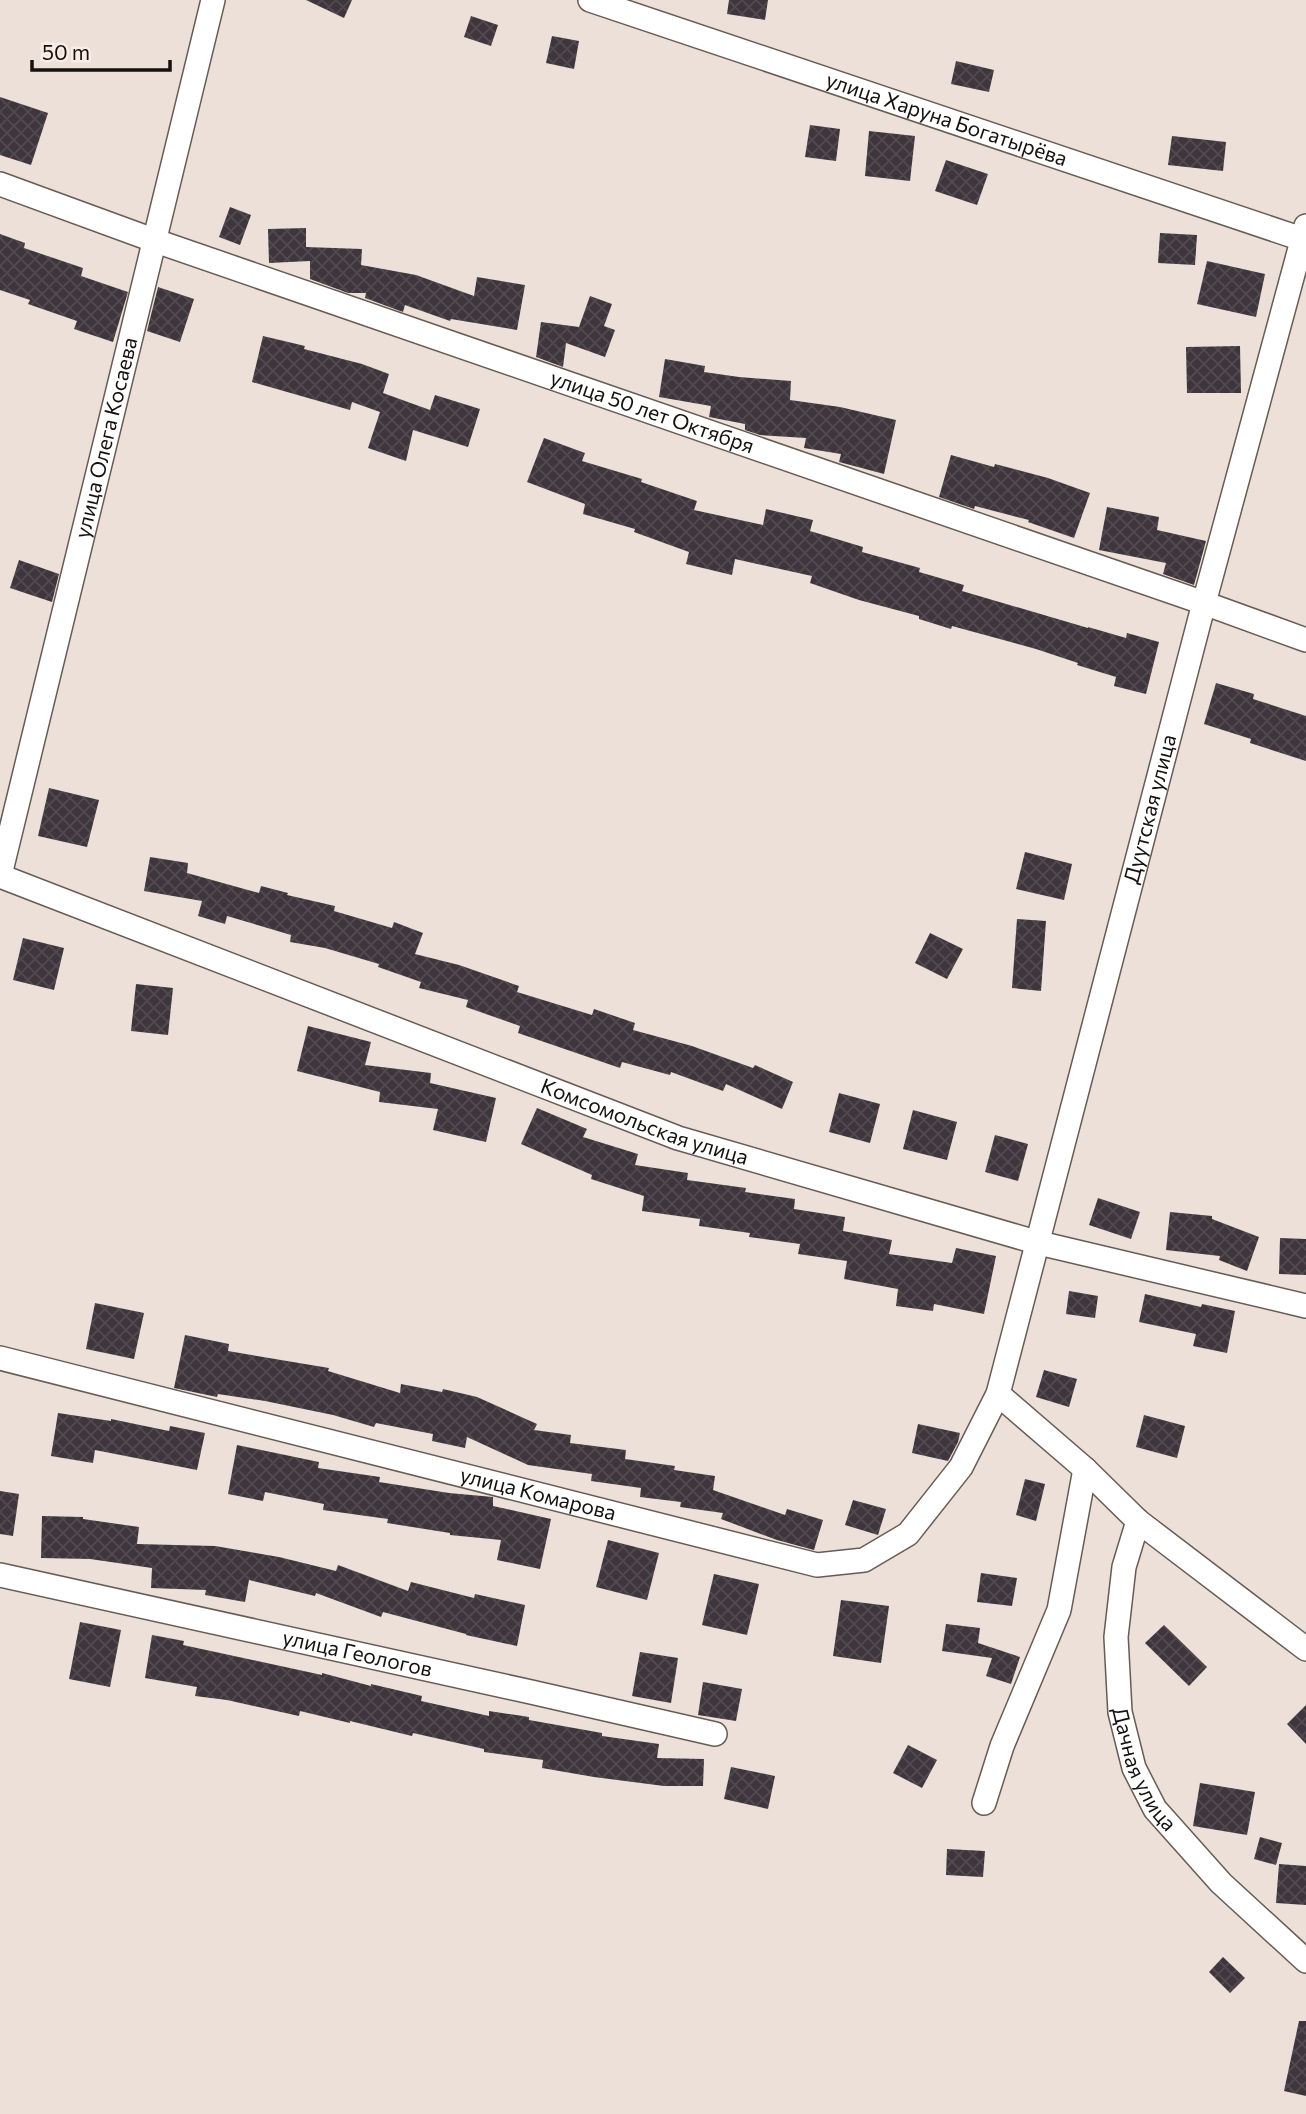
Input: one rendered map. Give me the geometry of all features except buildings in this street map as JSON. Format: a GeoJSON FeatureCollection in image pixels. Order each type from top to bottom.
{"type":"FeatureCollection","features":[{"type":"Feature","properties":{"kind":"street","name":"улица Олега Косаева"},"geometry":{"type":"LineString","coordinates":[[0,876],[213,0]]}},
{"type":"Feature","properties":{"kind":"street","name":"улица Харуна Богатырёва"},"geometry":{"type":"LineString","coordinates":[[590,0],[1304,233]]}},
{"type":"Feature","properties":{"kind":"street","name":"улица 50 лет Октября"},"geometry":{"type":"LineString","coordinates":[[0,184],[153,240],[1306,640]]}},
{"type":"Feature","properties":{"kind":"street","name":"Дуутская улица"},"geometry":{"type":"LineString","coordinates":[[998,1394],[1204,603],[1304,233]]}},
{"type":"Feature","properties":{"kind":"street","name":"Комсомольская улица"},"geometry":{"type":"LineString","coordinates":[[0,876],[678,1138],[1039,1243],[1306,1306]]}},
{"type":"Feature","properties":{"kind":"street","name":"улица Комарова"},"geometry":{"type":"LineString","coordinates":[[0,1358],[817,1565],[864,1560],[908,1534],[961,1467],[998,1394]]}},
{"type":"Feature","properties":{"kind":"street"},"geometry":{"type":"LineString","coordinates":[[998,1394],[1085,1469],[1138,1521],[1306,1649]]}},
{"type":"Feature","properties":{"kind":"street"},"geometry":{"type":"LineString","coordinates":[[984,1803],[1002,1745],[1059,1610],[1085,1469]]}},
{"type":"Feature","properties":{"kind":"street","name":"Дачная улица"},"geometry":{"type":"LineString","coordinates":[[1138,1521],[1124,1567],[1116,1637],[1120,1712],[1134,1768],[1155,1809],[1163,1818],[1222,1883],[1306,1961]]}},
{"type":"Feature","properties":{"kind":"street","name":"улица Геологов"},"geometry":{"type":"LineString","coordinates":[[0,1575],[715,1734]]}}]}
